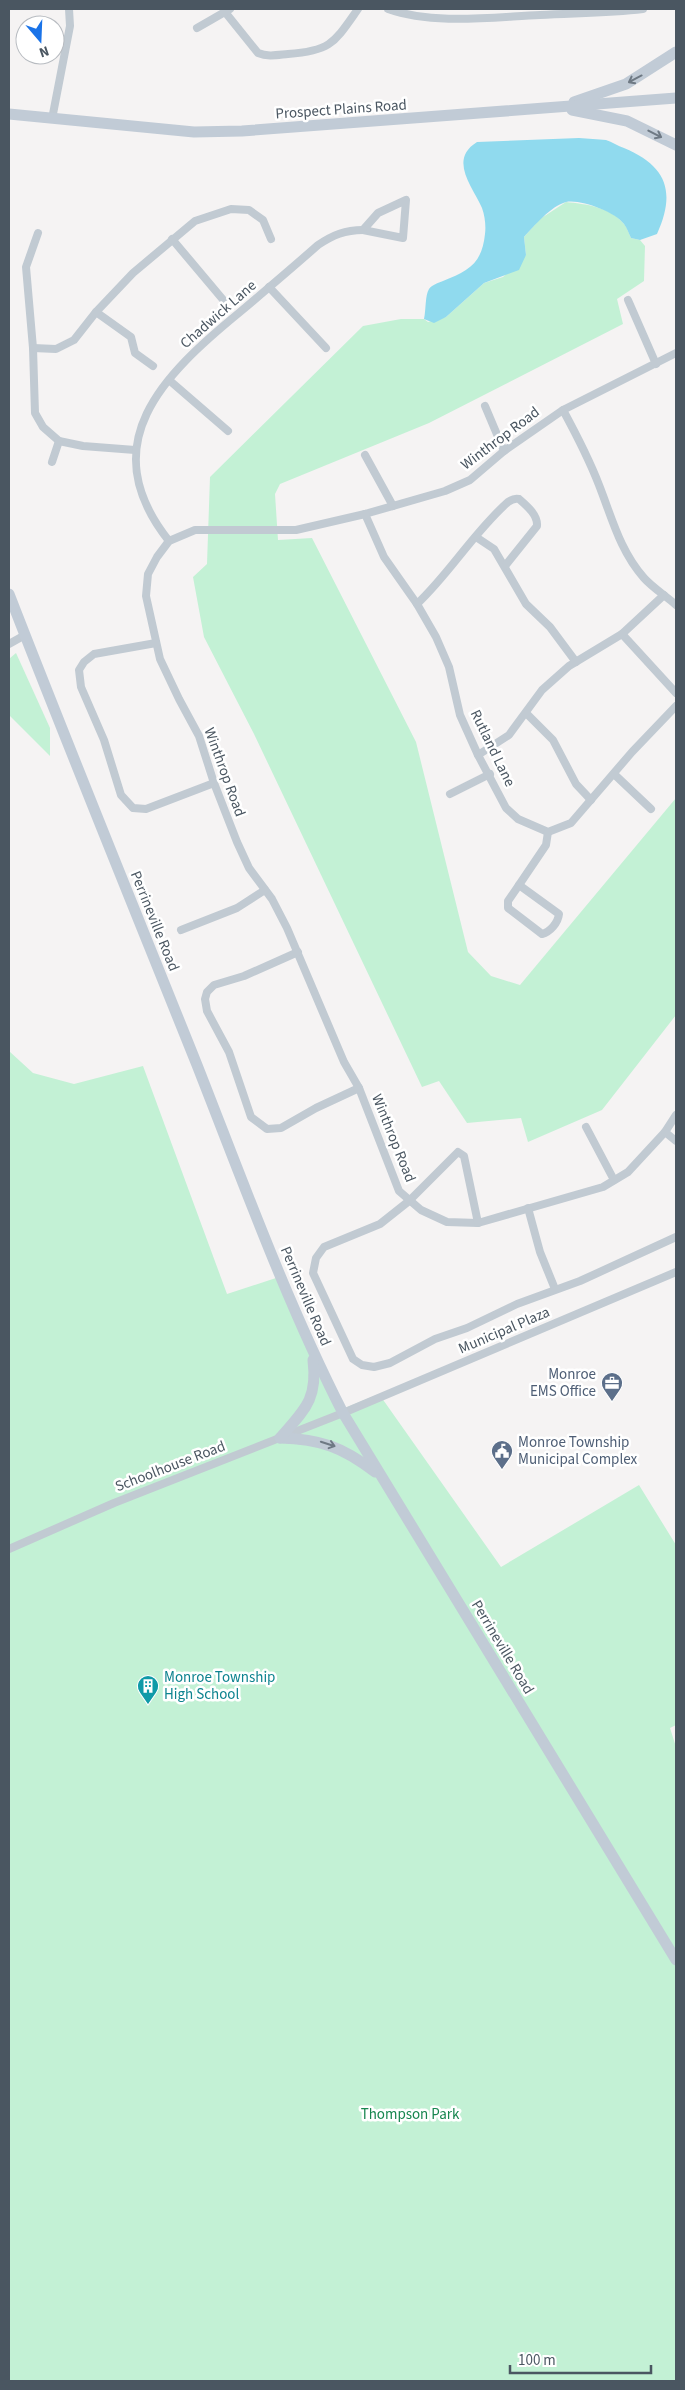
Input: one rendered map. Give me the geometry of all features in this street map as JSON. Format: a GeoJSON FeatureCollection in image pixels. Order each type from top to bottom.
{"type":"FeatureCollection","features":[{"type":"Feature","properties":{"kind":"street"},"geometry":{"type":"LineString","coordinates":[[52,119],[70,26],[69,9]]}},
{"type":"Feature","properties":{"kind":"street"},"geometry":{"type":"LineString","coordinates":[[197,28],[228,11],[258,53],[265,56],[314,52],[324,49],[331,43],[358,9]]}},
{"type":"Feature","properties":{"kind":"street"},"geometry":{"type":"LineString","coordinates":[[388,9],[400,13],[432,18],[643,9]]}},
{"type":"Feature","properties":{"kind":"street"},"geometry":{"type":"LineString","coordinates":[[558,107],[626,84],[676,52]]}},
{"type":"Feature","properties":{"kind":"street","name":"Prospect Plains Road"},"geometry":{"type":"LineString","coordinates":[[9,114],[194,132],[242,131],[676,98]]}},
{"type":"Feature","properties":{"kind":"street"},"geometry":{"type":"LineString","coordinates":[[558,107],[627,121],[676,145]]}},
{"type":"Feature","properties":{"kind":"street","name":"Chadwick Lane"},"geometry":{"type":"LineString","coordinates":[[169,541],[154,522],[143,500],[137,475],[135,450],[143,421],[153,401],[196,348],[330,236],[349,230],[363,230],[403,238],[406,200],[378,213],[363,230]]}},
{"type":"Feature","properties":{"kind":"street"},"geometry":{"type":"LineString","coordinates":[[33,348],[56,349],[74,340],[96,312],[133,273],[195,221],[231,209],[249,210],[263,220],[271,239]]}},
{"type":"Feature","properties":{"kind":"street"},"geometry":{"type":"LineString","coordinates":[[38,233],[26,267],[33,348],[34,413],[43,427],[59,441],[83,446],[135,450]]}},
{"type":"Feature","properties":{"kind":"street"},"geometry":{"type":"LineString","coordinates":[[172,240],[224,302]]}},
{"type":"Feature","properties":{"kind":"street"},"geometry":{"type":"LineString","coordinates":[[270,287],[326,348]]}},
{"type":"Feature","properties":{"kind":"street"},"geometry":{"type":"LineString","coordinates":[[628,300],[656,364]]}},
{"type":"Feature","properties":{"kind":"street"},"geometry":{"type":"LineString","coordinates":[[96,312],[131,337],[135,353],[153,366]]}},
{"type":"Feature","properties":{"kind":"street","name":"Winthrop Road"},"geometry":{"type":"LineString","coordinates":[[676,353],[562,410],[504,451],[470,480],[446,491],[365,514],[296,530],[195,530],[169,541],[156,557],[148,574],[146,596],[160,659],[199,736],[214,782],[249,868],[272,899],[298,952],[344,1062],[359,1088],[399,1191],[409,1201],[421,1210],[447,1222],[478,1223],[603,1187],[628,1172],[665,1132],[676,1115]]}},
{"type":"Feature","properties":{"kind":"street"},"geometry":{"type":"LineString","coordinates":[[169,380],[228,431]]}},
{"type":"Feature","properties":{"kind":"street"},"geometry":{"type":"LineString","coordinates":[[485,406],[504,451]]}},
{"type":"Feature","properties":{"kind":"street"},"geometry":{"type":"LineString","coordinates":[[562,410],[585,450],[600,487],[608,514],[627,554],[644,578],[676,605]]}},
{"type":"Feature","properties":{"kind":"street"},"geometry":{"type":"LineString","coordinates":[[52,462],[59,441]]}},
{"type":"Feature","properties":{"kind":"street"},"geometry":{"type":"LineString","coordinates":[[365,455],[393,506]]}},
{"type":"Feature","properties":{"kind":"street"},"geometry":{"type":"LineString","coordinates":[[417,604],[438,584],[476,537],[514,498],[519,499],[528,506],[538,521],[537,526],[505,566]]}},
{"type":"Feature","properties":{"kind":"street","name":"Rutland Lane"},"geometry":{"type":"LineString","coordinates":[[365,514],[384,557],[417,604],[436,637],[448,667],[460,715],[478,755],[490,774],[506,808],[518,819],[548,832]]}},
{"type":"Feature","properties":{"kind":"street"},"geometry":{"type":"LineString","coordinates":[[476,537],[494,549],[526,604],[550,628],[576,662]]}},
{"type":"Feature","properties":{"kind":"street","name":"Perrineville Road"},"geometry":{"type":"LineString","coordinates":[[9,594],[311,1349],[343,1413],[676,1960]]}},
{"type":"Feature","properties":{"kind":"street"},"geometry":{"type":"LineString","coordinates":[[478,755],[509,735],[542,690],[576,662],[622,634],[667,597],[676,594]]}},
{"type":"Feature","properties":{"kind":"street"},"geometry":{"type":"LineString","coordinates":[[622,634],[676,694]]}},
{"type":"Feature","properties":{"kind":"street"},"geometry":{"type":"LineString","coordinates":[[9,644],[25,635]]}},
{"type":"Feature","properties":{"kind":"street"},"geometry":{"type":"LineString","coordinates":[[156,644],[94,654],[84,662],[79,670],[81,687],[104,740],[121,795],[133,808],[146,809],[214,782]]}},
{"type":"Feature","properties":{"kind":"street"},"geometry":{"type":"LineString","coordinates":[[519,885],[559,914],[558,919],[549,932],[542,934],[508,908],[508,901],[546,845],[548,832],[572,823],[632,752],[676,706]]}},
{"type":"Feature","properties":{"kind":"street"},"geometry":{"type":"LineString","coordinates":[[526,713],[553,740],[576,784],[591,800]]}},
{"type":"Feature","properties":{"kind":"street"},"geometry":{"type":"LineString","coordinates":[[450,794],[490,774]]}},
{"type":"Feature","properties":{"kind":"street"},"geometry":{"type":"LineString","coordinates":[[614,774],[651,809]]}},
{"type":"Feature","properties":{"kind":"street"},"geometry":{"type":"LineString","coordinates":[[181,930],[237,908],[266,890]]}},
{"type":"Feature","properties":{"kind":"street"},"geometry":{"type":"LineString","coordinates":[[298,952],[244,976],[221,981],[210,988],[205,999],[207,1011],[229,1052],[251,1117],[267,1129],[281,1128],[316,1108],[359,1088]]}},
{"type":"Feature","properties":{"kind":"street"},"geometry":{"type":"LineString","coordinates":[[586,1128],[614,1180]]}},
{"type":"Feature","properties":{"kind":"street"},"geometry":{"type":"LineString","coordinates":[[665,1132],[676,1141]]}},
{"type":"Feature","properties":{"kind":"street"},"geometry":{"type":"LineString","coordinates":[[478,1223],[462,1153],[458,1152],[409,1201],[380,1224],[324,1247],[316,1258],[313,1273],[334,1313],[350,1353],[362,1365],[374,1367],[390,1364],[435,1339],[467,1328],[516,1304],[580,1281],[676,1237]]}},
{"type":"Feature","properties":{"kind":"street"},"geometry":{"type":"LineString","coordinates":[[528,1208],[540,1252],[555,1289]]}},
{"type":"Feature","properties":{"kind":"street","name":"Municipal Plaza"},"geometry":{"type":"LineString","coordinates":[[343,1413],[676,1272]]}},
{"type":"Feature","properties":{"kind":"street"},"geometry":{"type":"LineString","coordinates":[[280,1438],[305,1411],[312,1395],[314,1375],[311,1349]]}},
{"type":"Feature","properties":{"kind":"street","name":"Schoolhouse Road"},"geometry":{"type":"LineString","coordinates":[[9,1549],[114,1503],[343,1413]]}},
{"type":"Feature","properties":{"kind":"street"},"geometry":{"type":"LineString","coordinates":[[280,1438],[318,1441],[335,1446],[362,1462],[382,1477]]}},
{"type":"Feature","properties":{"kind":"green space"},"geometry":{"type":"Polygon","coordinates":[[[566,202],[605,210],[619,218],[625,225],[631,238],[640,240],[645,246],[644,281],[617,299],[623,324],[429,423],[280,484],[275,494],[278,540],[312,538],[416,742],[468,952],[491,976],[520,985],[676,798],[676,1015],[602,1110],[528,1142],[521,1118],[467,1123],[439,1081],[422,1087],[254,734],[204,637],[193,577],[207,564],[210,477],[363,326],[401,319],[424,319],[428,322],[446,317],[484,283],[503,277],[526,255],[524,237],[540,219],[566,202]]]}},
{"type":"Feature","properties":{"kind":"green space"},"geometry":{"type":"Polygon","coordinates":[[[16,653],[50,728],[50,756],[9,715],[9,659],[16,653]]]}},
{"type":"Feature","properties":{"kind":"green space","name":"Thompson Park"},"geometry":{"type":"Polygon","coordinates":[[[9,1051],[33,1073],[74,1084],[143,1066],[227,1294],[279,1277],[340,1410],[379,1394],[501,1567],[639,1485],[676,1545],[676,1725],[670,1728],[676,1747],[676,2381],[9,2381],[9,1051]]]}},
{"type":"Feature","properties":{"kind":"water"},"geometry":{"type":"Polygon","coordinates":[[[579,138],[608,141],[639,155],[658,172],[664,182],[666,205],[657,234],[640,240],[631,238],[620,219],[606,211],[580,202],[560,204],[538,222],[524,237],[526,255],[519,270],[484,283],[446,317],[434,323],[424,319],[429,289],[435,284],[466,270],[481,253],[485,234],[484,214],[465,174],[463,165],[464,157],[469,149],[477,142],[579,138]]]}},
{"type":"Feature","properties":{"kind":"place","name":"Monroe EMS Office"},"geometry":{"type":"Point","coordinates":[612,1402]}},
{"type":"Feature","properties":{"kind":"place","name":"Monroe Township Municipal Complex"},"geometry":{"type":"Point","coordinates":[502,1470]}},
{"type":"Feature","properties":{"kind":"place","name":"Monroe Township High School"},"geometry":{"type":"Point","coordinates":[148,1705]}}]}
